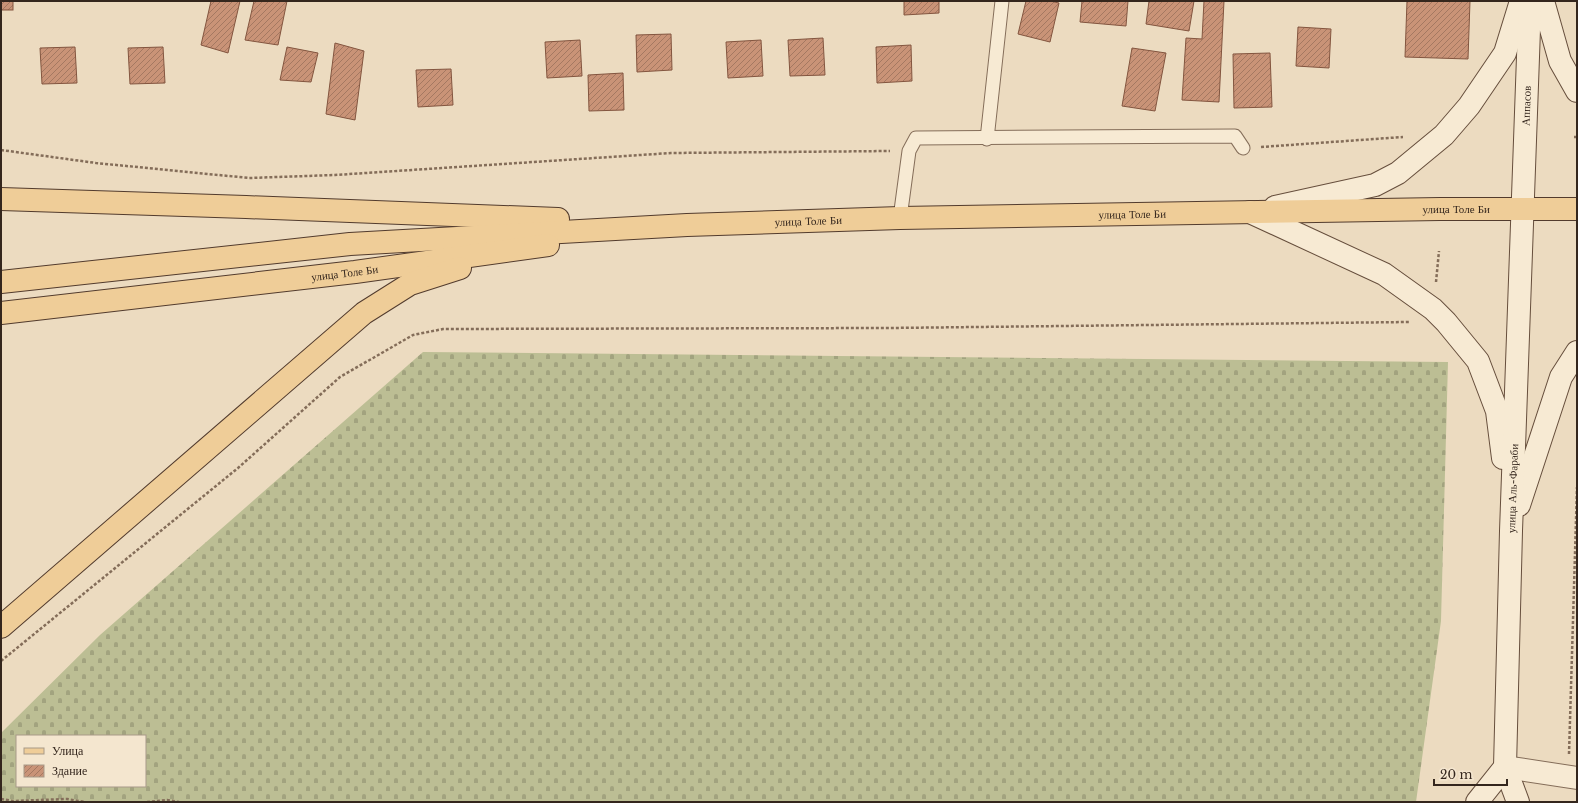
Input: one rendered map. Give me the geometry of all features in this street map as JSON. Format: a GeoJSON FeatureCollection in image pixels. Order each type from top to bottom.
{"type":"FeatureCollection","features":[{"type":"Feature","properties":{"kind":"main road"},"geometry":{"type":"LineString","coordinates":[[1250,212],[1375,185],[1398,173],[1444,135],[1470,106],[1505,53],[1521,1]]}},
{"type":"Feature","properties":{"kind":"main road","name":"Аппасов"},"geometry":{"type":"LineString","coordinates":[[1522,210],[1530,1]]}},
{"type":"Feature","properties":{"kind":"main road"},"geometry":{"type":"LineString","coordinates":[[1543,1],[1560,61],[1577,91]]}},
{"type":"Feature","properties":{"kind":"main road"},"geometry":{"type":"LineString","coordinates":[[1,200],[238,206],[688,225]]}},
{"type":"Feature","properties":{"kind":"main road","name":"улица Толе Би"},"geometry":{"type":"LineString","coordinates":[[1,282],[350,244],[688,225],[900,218],[1440,209],[1577,209]]}},
{"type":"Feature","properties":{"kind":"main road","name":"улица Аль-Фараби"},"geometry":{"type":"LineString","coordinates":[[1518,802],[1505,766],[1522,210]]}},
{"type":"Feature","properties":{"kind":"main road"},"geometry":{"type":"LineString","coordinates":[[1250,212],[1384,274],[1433,309],[1451,327],[1478,361],[1497,411],[1511,531]]}},
{"type":"Feature","properties":{"kind":"main road","name":"улица Толе Би"},"geometry":{"type":"LineString","coordinates":[[1,313],[355,272],[688,225]]}},
{"type":"Feature","properties":{"kind":"main road"},"geometry":{"type":"LineString","coordinates":[[1,627],[364,313],[410,284],[515,250]]}},
{"type":"Feature","properties":{"kind":"main road"},"geometry":{"type":"LineString","coordinates":[[1511,531],[1561,377],[1577,352]]}},
{"type":"Feature","properties":{"kind":"main road"},"geometry":{"type":"LineString","coordinates":[[1477,802],[1505,766],[1573,777]]}},
{"type":"Feature","properties":{"kind":"lane"},"geometry":{"type":"LineString","coordinates":[[987,139],[1002,1]]}},
{"type":"Feature","properties":{"kind":"lane"},"geometry":{"type":"LineString","coordinates":[[900,218],[909,151],[916,138],[987,139],[1235,136],[1243,148]]}},
{"type":"Feature","properties":{"kind":"path"},"geometry":{"type":"LineString","coordinates":[[1243,148],[1444,135]]}},
{"type":"Feature","properties":{"kind":"path"},"geometry":{"type":"LineString","coordinates":[[1,150],[96,164],[249,178],[335,175],[671,153],[909,151]]}},
{"type":"Feature","properties":{"kind":"path"},"geometry":{"type":"LineString","coordinates":[[1,661],[238,468],[340,377],[413,334],[442,329],[890,328],[1416,322]]}},
{"type":"Feature","properties":{"kind":"path"},"geometry":{"type":"LineString","coordinates":[[1573,777],[1568,745],[1577,487]]}},
{"type":"Feature","properties":{"kind":"path"},"geometry":{"type":"LineString","coordinates":[[1,799],[13,801],[67,799],[85,802]]}},
{"type":"Feature","properties":{"kind":"path"},"geometry":{"type":"LineString","coordinates":[[147,802],[167,800],[179,802]]}},
{"type":"Feature","properties":{"kind":"green space"},"geometry":{"type":"Polygon","coordinates":[[[423,352],[1448,362],[1441,621],[1416,802],[1,802],[1,733],[100,635],[423,352]]]}},
{"type":"Feature","properties":{"kind":"building"},"geometry":{"type":"Polygon","coordinates":[[[1,1],[13,1],[13,10],[1,10],[1,1]]]}},
{"type":"Feature","properties":{"kind":"building"},"geometry":{"type":"Polygon","coordinates":[[[211,1],[240,1],[228,53],[201,45],[211,1]]]}},
{"type":"Feature","properties":{"kind":"building"},"geometry":{"type":"Polygon","coordinates":[[[254,1],[287,1],[278,45],[245,40],[254,1]]]}},
{"type":"Feature","properties":{"kind":"building"},"geometry":{"type":"Polygon","coordinates":[[[904,1],[939,1],[939,13],[904,15],[904,1]]]}},
{"type":"Feature","properties":{"kind":"building"},"geometry":{"type":"Polygon","coordinates":[[[1026,1],[1050,1],[1059,3],[1050,42],[1018,34],[1026,1]]]}},
{"type":"Feature","properties":{"kind":"building"},"geometry":{"type":"Polygon","coordinates":[[[1082,1],[1128,1],[1126,26],[1080,22],[1082,1]]]}},
{"type":"Feature","properties":{"kind":"building"},"geometry":{"type":"Polygon","coordinates":[[[1149,1],[1194,1],[1189,31],[1146,24],[1149,1]]]}},
{"type":"Feature","properties":{"kind":"building"},"geometry":{"type":"Polygon","coordinates":[[[1204,1],[1224,1],[1219,102],[1182,100],[1186,38],[1202,39],[1204,1]]]}},
{"type":"Feature","properties":{"kind":"building"},"geometry":{"type":"Polygon","coordinates":[[[1407,1],[1470,1],[1468,59],[1405,57],[1407,1]]]}},
{"type":"Feature","properties":{"kind":"building"},"geometry":{"type":"Polygon","coordinates":[[[1298,27],[1331,29],[1329,68],[1296,66],[1298,27]]]}},
{"type":"Feature","properties":{"kind":"building"},"geometry":{"type":"Polygon","coordinates":[[[671,34],[672,70],[637,72],[636,35],[671,34]]]}},
{"type":"Feature","properties":{"kind":"building"},"geometry":{"type":"Polygon","coordinates":[[[823,38],[825,75],[790,76],[788,40],[823,38]]]}},
{"type":"Feature","properties":{"kind":"building"},"geometry":{"type":"Polygon","coordinates":[[[580,40],[582,76],[547,78],[545,42],[580,40]]]}},
{"type":"Feature","properties":{"kind":"building"},"geometry":{"type":"Polygon","coordinates":[[[761,40],[763,76],[728,78],[726,42],[761,40]]]}},
{"type":"Feature","properties":{"kind":"building"},"geometry":{"type":"Polygon","coordinates":[[[335,43],[364,51],[355,120],[326,114],[335,43]]]}},
{"type":"Feature","properties":{"kind":"building"},"geometry":{"type":"Polygon","coordinates":[[[911,45],[912,81],[877,83],[876,47],[911,45]]]}},
{"type":"Feature","properties":{"kind":"building"},"geometry":{"type":"Polygon","coordinates":[[[75,47],[77,83],[42,84],[40,48],[75,47]]]}},
{"type":"Feature","properties":{"kind":"building"},"geometry":{"type":"Polygon","coordinates":[[[163,47],[165,83],[130,84],[128,48],[163,47]]]}},
{"type":"Feature","properties":{"kind":"building"},"geometry":{"type":"Polygon","coordinates":[[[287,47],[318,53],[311,82],[280,80],[287,47]]]}},
{"type":"Feature","properties":{"kind":"building"},"geometry":{"type":"Polygon","coordinates":[[[1132,48],[1166,53],[1155,111],[1122,106],[1132,48]]]}},
{"type":"Feature","properties":{"kind":"building"},"geometry":{"type":"Polygon","coordinates":[[[1270,53],[1272,107],[1234,108],[1233,54],[1270,53]]]}},
{"type":"Feature","properties":{"kind":"building"},"geometry":{"type":"Polygon","coordinates":[[[451,69],[453,105],[418,107],[416,70],[451,69]]]}},
{"type":"Feature","properties":{"kind":"building"},"geometry":{"type":"Polygon","coordinates":[[[623,73],[624,110],[589,111],[588,75],[623,73]]]}}]}
